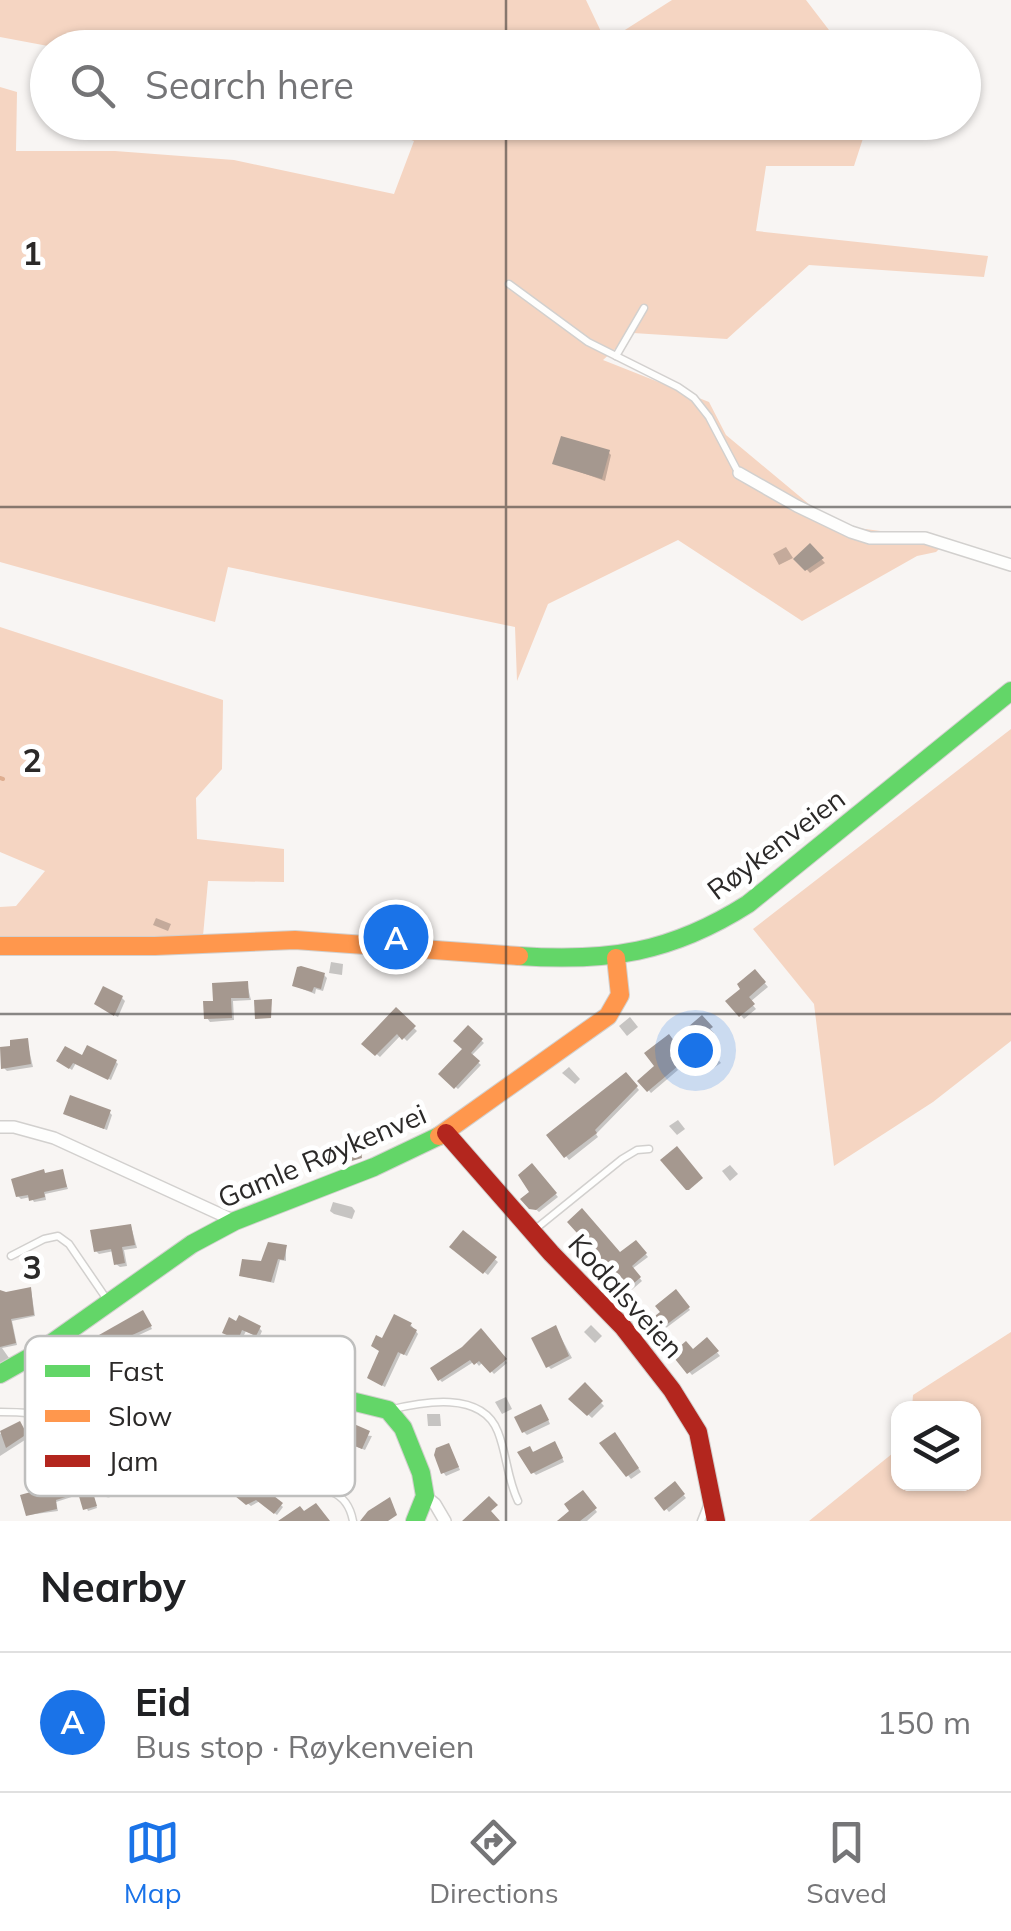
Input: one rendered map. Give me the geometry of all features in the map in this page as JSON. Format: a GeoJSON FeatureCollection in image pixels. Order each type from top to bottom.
{"type":"FeatureCollection","features":[{"type":"Feature","properties":{"kind":"street"},"geometry":{"type":"LineString","coordinates":[[739,473],[797,506],[870,538],[924,538],[1011,565]]}},
{"type":"Feature","properties":{"kind":"street","name":"Røykenveien"},"geometry":{"type":"LineString","coordinates":[[0,946],[155,946],[258,939],[376,944],[534,958],[616,958],[680,942],[734,914],[790,874],[1011,691]]}},
{"type":"Feature","properties":{"kind":"street","name":"Gamle Røykenvei"},"geometry":{"type":"LineString","coordinates":[[60,1336],[192,1244],[235,1221],[374,1168],[446,1133],[616,1009],[623,989],[616,958]]}},
{"type":"Feature","properties":{"kind":"street"},"geometry":{"type":"LineString","coordinates":[[0,1127],[54,1138],[235,1221]]}},
{"type":"Feature","properties":{"kind":"street","name":"Kodalsveien"},"geometry":{"type":"LineString","coordinates":[[446,1133],[532,1232],[623,1327],[672,1390],[698,1432],[716,1521]]}},
{"type":"Feature","properties":{"kind":"street","name":"Gamle Røykenvei"},"geometry":{"type":"LineString","coordinates":[[0,1374],[25,1360]]}},
{"type":"Feature","properties":{"kind":"street"},"geometry":{"type":"LineString","coordinates":[[355,1402],[388,1410],[403,1428],[425,1496],[445,1521]]}},
{"type":"Feature","properties":{"kind":"street"},"geometry":{"type":"LineString","coordinates":[[415,1521],[425,1496]]}},
{"type":"Feature","properties":{"kind":"lane"},"geometry":{"type":"LineString","coordinates":[[508,284],[588,342],[694,398],[709,417],[739,473]]}},
{"type":"Feature","properties":{"kind":"lane"},"geometry":{"type":"LineString","coordinates":[[616,356],[644,308]]}},
{"type":"Feature","properties":{"kind":"lane"},"geometry":{"type":"LineString","coordinates":[[532,1232],[622,1159],[637,1150],[649,1150]]}},
{"type":"Feature","properties":{"kind":"lane"},"geometry":{"type":"LineString","coordinates":[[11,1256],[58,1236],[70,1244],[108,1302]]}},
{"type":"Feature","properties":{"kind":"lane"},"geometry":{"type":"LineString","coordinates":[[388,1410],[436,1402],[462,1404],[485,1414],[498,1432],[506,1473],[518,1501]]}},
{"type":"Feature","properties":{"kind":"lane"},"geometry":{"type":"LineString","coordinates":[[339,1496],[350,1508],[352,1521]]}},
{"type":"Feature","properties":{"kind":"lane"},"geometry":{"type":"LineString","coordinates":[[701,1521],[712,1496]]}},
{"type":"Feature","properties":{"kind":"shaded area"},"geometry":{"type":"Polygon","coordinates":[[[0,0],[586,0],[600,30],[30,30],[30,43],[0,37],[0,0]]]}},
{"type":"Feature","properties":{"kind":"shaded area"},"geometry":{"type":"Polygon","coordinates":[[[672,0],[806,0],[829,30],[625,30],[672,0]]]}},
{"type":"Feature","properties":{"kind":"shaded area"},"geometry":{"type":"Polygon","coordinates":[[[0,87],[17,92],[16,151],[115,151],[234,160],[394,194],[411,140],[862,140],[854,166],[766,166],[756,231],[988,256],[984,277],[809,265],[727,339],[633,333],[603,360],[709,402],[726,435],[834,525],[896,533],[941,547],[917,556],[802,621],[678,540],[548,604],[517,681],[515,627],[228,567],[215,622],[0,562],[0,87]]]}},
{"type":"Feature","properties":{"kind":"shaded area"},"geometry":{"type":"Polygon","coordinates":[[[0,627],[223,700],[222,769],[196,798],[197,839],[284,849],[284,882],[208,881],[203,936],[0,939],[0,907],[16,906],[45,871],[0,852],[0,627]]]}},
{"type":"Feature","properties":{"kind":"shaded area"},"geometry":{"type":"Polygon","coordinates":[[[1011,729],[1011,1041],[933,1102],[834,1166],[814,1004],[753,929],[1011,729]]]}},
{"type":"Feature","properties":{"kind":"shaded area"},"geometry":{"type":"Polygon","coordinates":[[[1011,1332],[1011,1521],[809,1521],[891,1455],[891,1491],[981,1491],[981,1401],[913,1401],[913,1395],[1011,1332]]]}},
{"type":"Feature","properties":{"kind":"building"},"geometry":{"type":"Polygon","coordinates":[[[561,436],[610,450],[602,479],[552,464],[561,436]]]}},
{"type":"Feature","properties":{"kind":"building"},"geometry":{"type":"Polygon","coordinates":[[[810,543],[824,558],[805,571],[793,559],[810,543]]]}},
{"type":"Feature","properties":{"kind":"building"},"geometry":{"type":"Polygon","coordinates":[[[297,967],[325,973],[321,989],[314,987],[312,992],[292,986],[297,967]]]}},
{"type":"Feature","properties":{"kind":"building"},"geometry":{"type":"Polygon","coordinates":[[[755,969],[766,982],[749,997],[755,1004],[739,1017],[725,1001],[755,969]]]}},
{"type":"Feature","properties":{"kind":"building"},"geometry":{"type":"Polygon","coordinates":[[[248,981],[249,998],[231,998],[232,1018],[204,1019],[203,1001],[213,1001],[212,983],[248,981]]]}},
{"type":"Feature","properties":{"kind":"building"},"geometry":{"type":"Polygon","coordinates":[[[103,986],[123,996],[114,1016],[94,1004],[103,986]]]}},
{"type":"Feature","properties":{"kind":"building"},"geometry":{"type":"Polygon","coordinates":[[[272,999],[271,1018],[255,1019],[254,1000],[272,999]]]}},
{"type":"Feature","properties":{"kind":"building"},"geometry":{"type":"Polygon","coordinates":[[[396,1007],[416,1026],[402,1040],[397,1034],[375,1056],[361,1044],[396,1007]]]}},
{"type":"Feature","properties":{"kind":"building"},"geometry":{"type":"Polygon","coordinates":[[[702,1015],[714,1033],[702,1043],[688,1027],[702,1015]]]}},
{"type":"Feature","properties":{"kind":"building"},"geometry":{"type":"Polygon","coordinates":[[[468,1025],[483,1039],[471,1053],[480,1061],[454,1089],[438,1074],[462,1049],[453,1041],[468,1025]]]}},
{"type":"Feature","properties":{"kind":"building"},"geometry":{"type":"Polygon","coordinates":[[[669,1034],[680,1049],[670,1056],[678,1066],[647,1092],[637,1081],[654,1066],[644,1053],[669,1034]]]}},
{"type":"Feature","properties":{"kind":"building"},"geometry":{"type":"Polygon","coordinates":[[[28,1038],[31,1064],[1,1069],[0,1047],[10,1046],[10,1040],[28,1038]]]}},
{"type":"Feature","properties":{"kind":"building"},"geometry":{"type":"Polygon","coordinates":[[[87,1045],[117,1060],[108,1080],[73,1063],[69,1069],[56,1061],[65,1046],[82,1055],[87,1045]]]}},
{"type":"Feature","properties":{"kind":"building"},"geometry":{"type":"Polygon","coordinates":[[[626,1072],[638,1086],[595,1130],[597,1133],[564,1158],[546,1135],[626,1072]]]}},
{"type":"Feature","properties":{"kind":"building"},"geometry":{"type":"Polygon","coordinates":[[[70,1095],[111,1110],[104,1129],[63,1114],[70,1095]]]}},
{"type":"Feature","properties":{"kind":"building"},"geometry":{"type":"Polygon","coordinates":[[[677,1146],[703,1178],[689,1190],[660,1160],[677,1146]]]}},
{"type":"Feature","properties":{"kind":"building"},"geometry":{"type":"Polygon","coordinates":[[[328,1150],[361,1150],[362,1158],[328,1168],[328,1150]]]}},
{"type":"Feature","properties":{"kind":"building"},"geometry":{"type":"Polygon","coordinates":[[[532,1163],[557,1193],[536,1210],[529,1209],[520,1199],[529,1192],[518,1175],[532,1163]]]}},
{"type":"Feature","properties":{"kind":"building"},"geometry":{"type":"Polygon","coordinates":[[[44,1169],[45,1173],[63,1169],[67,1187],[44,1192],[45,1197],[29,1201],[28,1195],[16,1197],[11,1179],[44,1169]]]}},
{"type":"Feature","properties":{"kind":"building"},"geometry":{"type":"Polygon","coordinates":[[[582,1208],[620,1252],[636,1240],[647,1253],[632,1266],[641,1277],[626,1290],[634,1299],[623,1308],[610,1294],[620,1286],[596,1256],[584,1267],[573,1256],[587,1244],[567,1222],[582,1208]]]}},
{"type":"Feature","properties":{"kind":"building"},"geometry":{"type":"Polygon","coordinates":[[[131,1224],[135,1245],[122,1247],[125,1263],[114,1265],[111,1249],[94,1252],[90,1230],[131,1224]]]}},
{"type":"Feature","properties":{"kind":"building"},"geometry":{"type":"Polygon","coordinates":[[[463,1230],[497,1257],[483,1274],[449,1247],[463,1230]]]}},
{"type":"Feature","properties":{"kind":"building"},"geometry":{"type":"Polygon","coordinates":[[[268,1242],[287,1245],[284,1260],[278,1259],[271,1282],[239,1276],[242,1259],[261,1261],[268,1242]]]}},
{"type":"Feature","properties":{"kind":"building"},"geometry":{"type":"Polygon","coordinates":[[[31,1287],[34,1315],[11,1319],[16,1343],[0,1347],[0,1290],[31,1287]]]}},
{"type":"Feature","properties":{"kind":"building"},"geometry":{"type":"Polygon","coordinates":[[[676,1289],[690,1307],[662,1328],[672,1344],[662,1352],[641,1327],[660,1312],[655,1306],[676,1289]]]}},
{"type":"Feature","properties":{"kind":"building"},"geometry":{"type":"Polygon","coordinates":[[[143,1310],[152,1326],[130,1336],[99,1335],[143,1310]]]}},
{"type":"Feature","properties":{"kind":"building"},"geometry":{"type":"Polygon","coordinates":[[[394,1314],[417,1330],[404,1355],[398,1352],[382,1386],[367,1378],[379,1351],[371,1346],[376,1335],[382,1338],[394,1314]]]}},
{"type":"Feature","properties":{"kind":"building"},"geometry":{"type":"Polygon","coordinates":[[[239,1315],[261,1326],[256,1336],[242,1330],[240,1336],[222,1333],[229,1317],[236,1321],[239,1315]]]}},
{"type":"Feature","properties":{"kind":"building"},"geometry":{"type":"Polygon","coordinates":[[[556,1325],[569,1356],[546,1368],[531,1338],[556,1325]]]}},
{"type":"Feature","properties":{"kind":"building"},"geometry":{"type":"Polygon","coordinates":[[[481,1328],[507,1359],[490,1373],[479,1361],[474,1365],[470,1360],[438,1381],[430,1368],[462,1347],[481,1328]]]}},
{"type":"Feature","properties":{"kind":"building"},"geometry":{"type":"Polygon","coordinates":[[[707,1337],[719,1351],[687,1374],[671,1354],[686,1341],[693,1349],[707,1337]]]}},
{"type":"Feature","properties":{"kind":"building"},"geometry":{"type":"Polygon","coordinates":[[[585,1382],[603,1401],[587,1416],[568,1399],[585,1382]]]}},
{"type":"Feature","properties":{"kind":"building"},"geometry":{"type":"Polygon","coordinates":[[[541,1404],[549,1420],[522,1433],[514,1417],[541,1404]]]}},
{"type":"Feature","properties":{"kind":"building"},"geometry":{"type":"Polygon","coordinates":[[[20,1421],[25,1435],[6,1448],[0,1431],[20,1421]]]}},
{"type":"Feature","properties":{"kind":"building"},"geometry":{"type":"Polygon","coordinates":[[[355,1424],[370,1431],[362,1449],[355,1446],[355,1424]]]}},
{"type":"Feature","properties":{"kind":"building"},"geometry":{"type":"Polygon","coordinates":[[[615,1432],[639,1468],[626,1477],[599,1443],[615,1432]]]}},
{"type":"Feature","properties":{"kind":"building"},"geometry":{"type":"Polygon","coordinates":[[[555,1441],[563,1458],[531,1474],[517,1452],[530,1446],[533,1452],[555,1441]]]}},
{"type":"Feature","properties":{"kind":"building"},"geometry":{"type":"Polygon","coordinates":[[[449,1443],[459,1467],[441,1474],[434,1455],[436,1448],[449,1443]]]}},
{"type":"Feature","properties":{"kind":"building"},"geometry":{"type":"Polygon","coordinates":[[[675,1481],[685,1494],[664,1511],[654,1498],[675,1481]]]}},
{"type":"Feature","properties":{"kind":"building"},"geometry":{"type":"Polygon","coordinates":[[[583,1490],[597,1508],[580,1521],[557,1521],[569,1511],[564,1504],[583,1490]]]}},
{"type":"Feature","properties":{"kind":"building"},"geometry":{"type":"Polygon","coordinates":[[[20,1495],[69,1496],[56,1500],[57,1509],[26,1516],[20,1495]]]}},
{"type":"Feature","properties":{"kind":"building"},"geometry":{"type":"Polygon","coordinates":[[[79,1496],[94,1496],[97,1506],[83,1510],[79,1496]]]}},
{"type":"Feature","properties":{"kind":"building"},"geometry":{"type":"Polygon","coordinates":[[[235,1496],[274,1496],[283,1503],[274,1514],[256,1500],[246,1505],[235,1496]]]}},
{"type":"Feature","properties":{"kind":"building"},"geometry":{"type":"Polygon","coordinates":[[[489,1496],[498,1505],[491,1511],[500,1521],[462,1521],[489,1496]]]}},
{"type":"Feature","properties":{"kind":"building"},"geometry":{"type":"Polygon","coordinates":[[[390,1497],[397,1515],[388,1521],[360,1521],[368,1511],[390,1497]]]}},
{"type":"Feature","properties":{"kind":"building"},"geometry":{"type":"Polygon","coordinates":[[[316,1503],[330,1521],[278,1521],[300,1506],[304,1511],[316,1503]]]}},
{"type":"Feature","properties":{"kind":"traffic: fast"},"geometry":{"type":"LineString","coordinates":[[519,956],[582,957],[638,951],[720,921],[748,904],[1011,691]]}},
{"type":"Feature","properties":{"kind":"traffic: fast"},"geometry":{"type":"LineString","coordinates":[[62,1336],[192,1244],[235,1221],[374,1167],[439,1136]]}},
{"type":"Feature","properties":{"kind":"traffic: fast"},"geometry":{"type":"LineString","coordinates":[[0,1374],[25,1360]]}},
{"type":"Feature","properties":{"kind":"traffic: fast"},"geometry":{"type":"LineString","coordinates":[[355,1402],[388,1410],[403,1428],[421,1473],[425,1496],[415,1521]]}},
{"type":"Feature","properties":{"kind":"traffic: slow"},"geometry":{"type":"LineString","coordinates":[[0,946],[155,946],[295,940],[519,956]]}},
{"type":"Feature","properties":{"kind":"traffic: slow"},"geometry":{"type":"LineString","coordinates":[[439,1136],[608,1016],[620,995],[616,958]]}},
{"type":"Feature","properties":{"kind":"traffic: jam"},"geometry":{"type":"LineString","coordinates":[[446,1133],[551,1253],[623,1327],[672,1390],[698,1432],[716,1521]]}},
{"type":"Feature","properties":{"kind":"place","name":"Eid"},"geometry":{"type":"Point","coordinates":[396,937]}}]}
